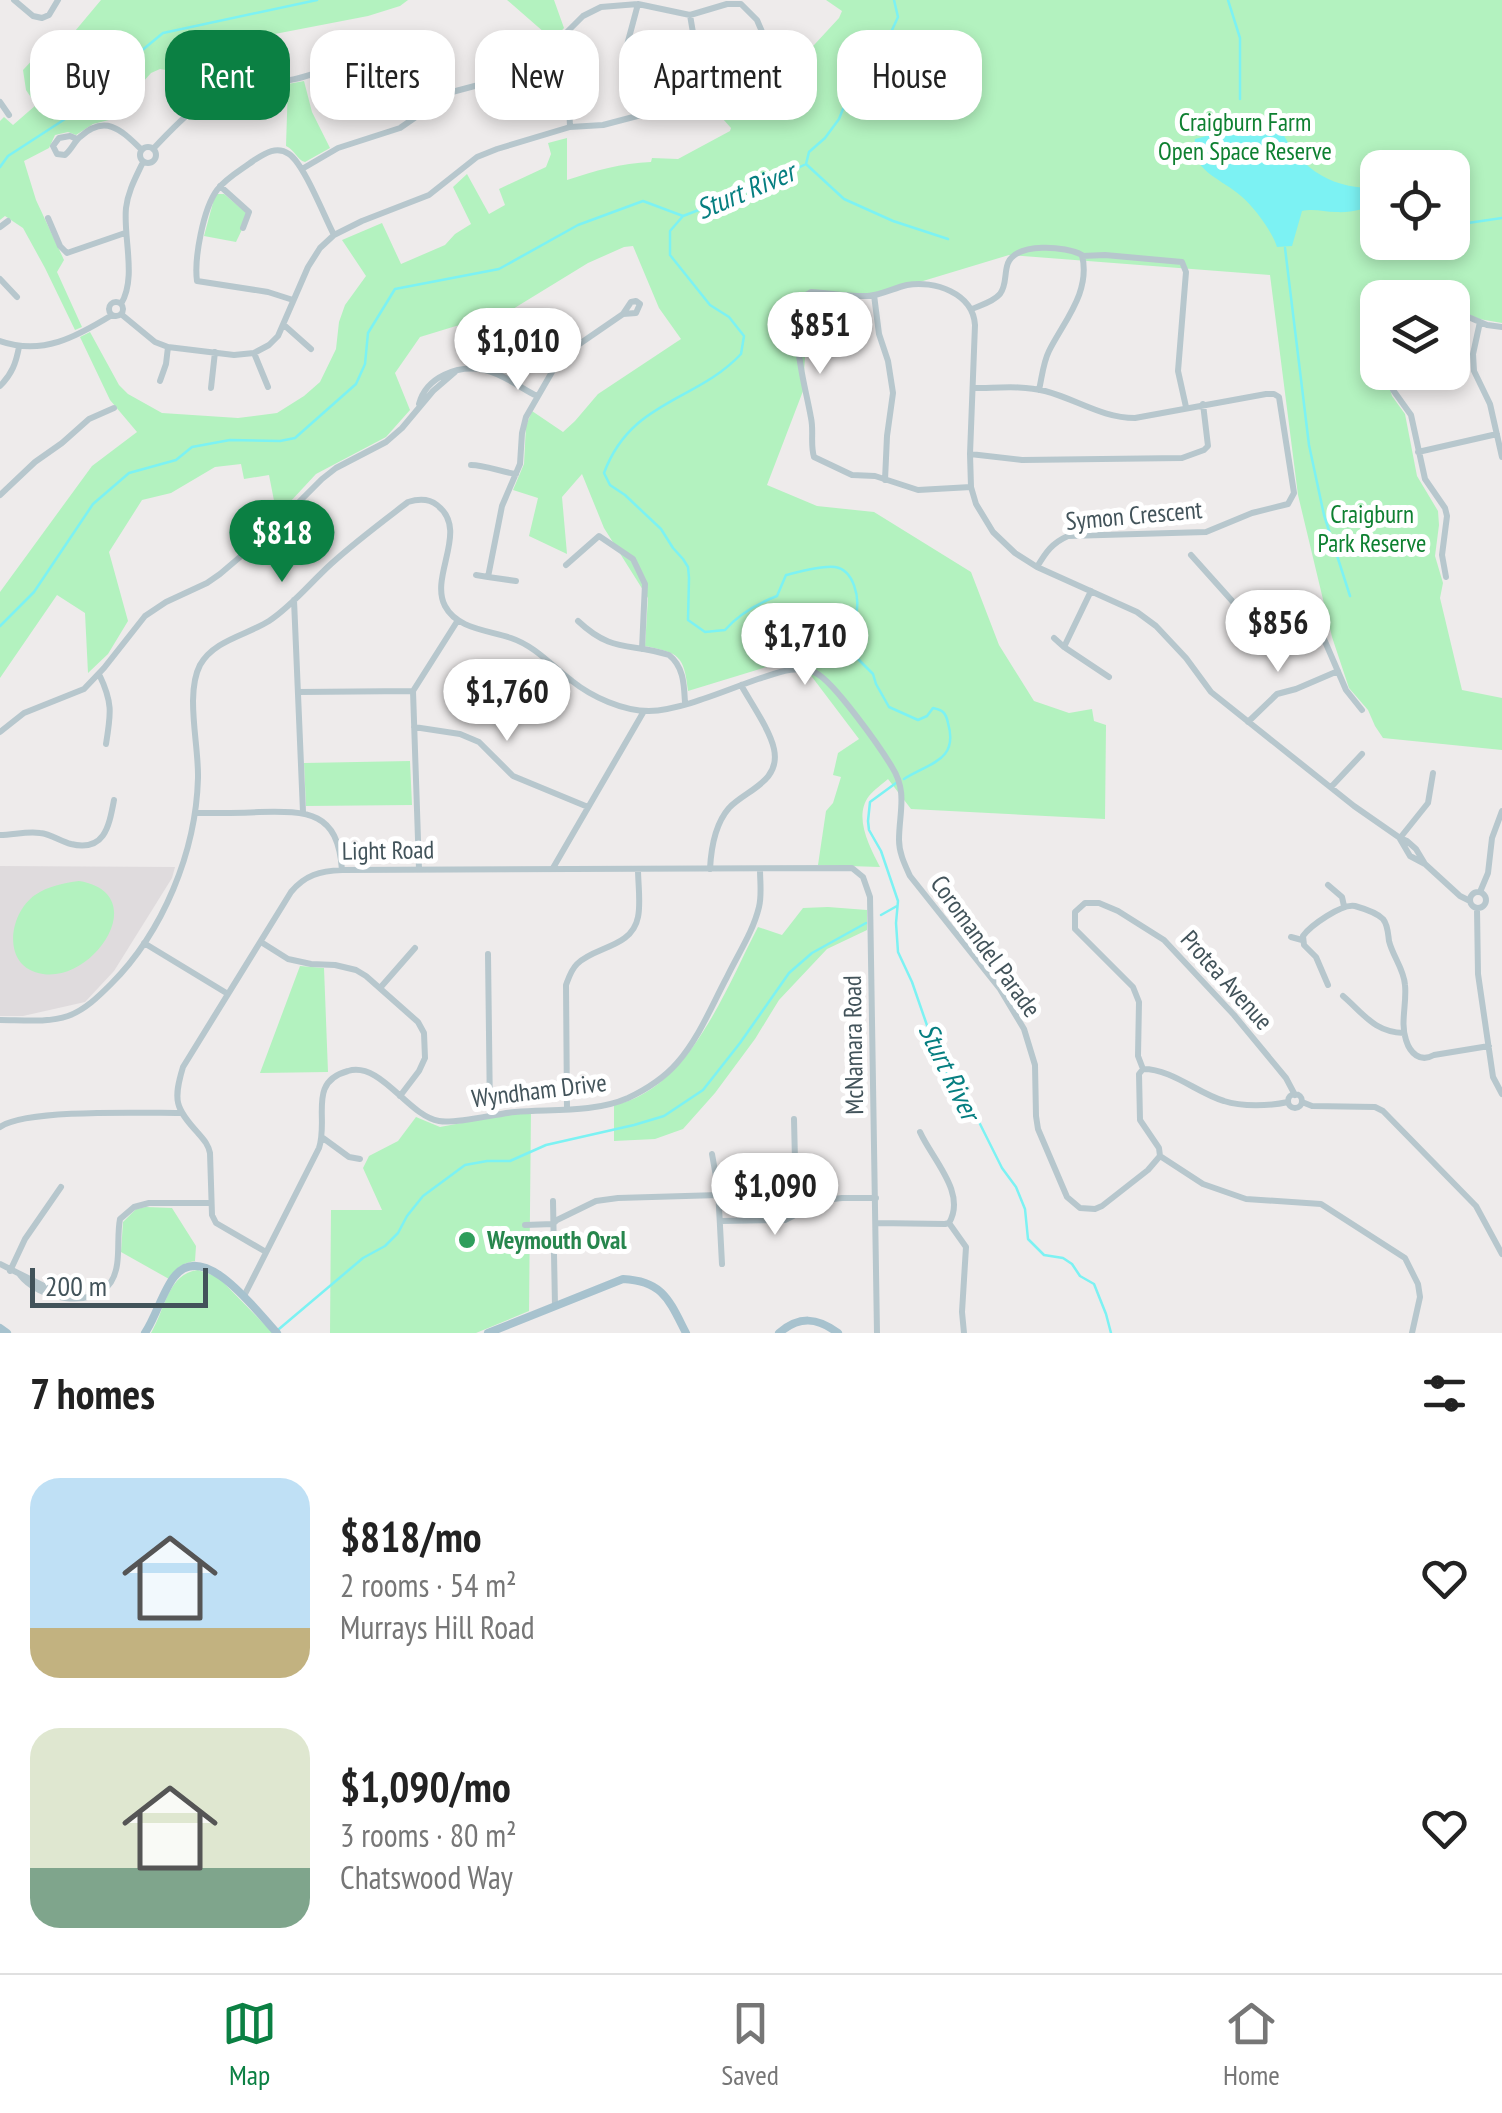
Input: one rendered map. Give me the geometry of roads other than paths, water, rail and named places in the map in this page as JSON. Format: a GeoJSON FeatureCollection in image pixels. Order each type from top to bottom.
{"type":"FeatureCollection","features":[{"type":"Feature","properties":{"kind":"main road"},"geometry":{"type":"LineString","coordinates":[[145,1333],[176,1274],[186,1267],[200,1265],[211,1268],[275,1331]]}},
{"type":"Feature","properties":{"kind":"main road"},"geometry":{"type":"LineString","coordinates":[[488,1333],[622,1279],[641,1280],[666,1296],[686,1333]]}},
{"type":"Feature","properties":{"kind":"main road"},"geometry":{"type":"LineString","coordinates":[[779,1333],[796,1321],[806,1320],[826,1324],[838,1333]]}},
{"type":"Feature","properties":{"kind":"main road"},"geometry":{"type":"LineString","coordinates":[[0,1328],[7,1333]]}},
{"type":"Feature","properties":{"kind":"street"},"geometry":{"type":"LineString","coordinates":[[14,0],[42,18],[58,0]]}},
{"type":"Feature","properties":{"kind":"street"},"geometry":{"type":"LineString","coordinates":[[569,30],[582,16],[601,7],[638,4],[690,15],[735,3],[746,7],[761,30]]}},
{"type":"Feature","properties":{"kind":"street"},"geometry":{"type":"LineString","coordinates":[[632,30],[638,4]]}},
{"type":"Feature","properties":{"kind":"street"},"geometry":{"type":"LineString","coordinates":[[690,15],[693,30]]}},
{"type":"Feature","properties":{"kind":"street"},"geometry":{"type":"LineString","coordinates":[[152,149],[190,110],[225,87],[262,78],[289,80],[310,74]]}},
{"type":"Feature","properties":{"kind":"street"},"geometry":{"type":"LineString","coordinates":[[0,102],[8,115]]}},
{"type":"Feature","properties":{"kind":"street"},"geometry":{"type":"LineString","coordinates":[[302,169],[338,148],[400,128],[412,120]]}},
{"type":"Feature","properties":{"kind":"street"},"geometry":{"type":"LineString","coordinates":[[570,120],[570,127]]}},
{"type":"Feature","properties":{"kind":"street"},"geometry":{"type":"LineString","coordinates":[[122,314],[155,342],[168,346],[254,353],[269,345],[284,325],[308,267],[334,235],[430,195],[478,157],[570,127],[622,120]]}},
{"type":"Feature","properties":{"kind":"street"},"geometry":{"type":"LineString","coordinates":[[77,139],[106,124],[120,129],[142,150]]}},
{"type":"Feature","properties":{"kind":"street"},"geometry":{"type":"LineString","coordinates":[[120,304],[127,283],[125,233],[129,194],[143,162],[142,150],[152,149],[154,160],[143,162]]}},
{"type":"Feature","properties":{"kind":"street"},"geometry":{"type":"LineString","coordinates":[[293,300],[197,281],[199,248],[213,195],[265,153],[284,151],[302,169],[334,235]]}},
{"type":"Feature","properties":{"kind":"street"},"geometry":{"type":"LineString","coordinates":[[220,186],[250,212],[243,228]]}},
{"type":"Feature","properties":{"kind":"street"},"geometry":{"type":"LineString","coordinates":[[48,218],[67,254],[125,233]]}},
{"type":"Feature","properties":{"kind":"street"},"geometry":{"type":"LineString","coordinates":[[0,226],[8,221]]}},
{"type":"Feature","properties":{"kind":"street"},"geometry":{"type":"LineString","coordinates":[[970,454],[1022,460],[1182,458],[1208,446],[1178,371],[1186,272],[1182,262],[1082,256],[1072,250],[1033,248],[1019,252],[1008,262],[1001,292],[972,309]]}},
{"type":"Feature","properties":{"kind":"street"},"geometry":{"type":"LineString","coordinates":[[1040,390],[1049,351],[1076,306],[1082,256]]}},
{"type":"Feature","properties":{"kind":"street"},"geometry":{"type":"LineString","coordinates":[[0,280],[17,298]]}},
{"type":"Feature","properties":{"kind":"street"},"geometry":{"type":"LineString","coordinates":[[971,486],[926,491],[905,488],[875,476],[852,475],[814,457],[811,414],[799,362],[799,327],[806,295],[874,294],[930,284],[954,294],[972,309],[975,324],[971,486],[976,504],[993,532],[1015,553],[1037,566],[1137,612],[1156,626],[1211,692],[1400,838],[1410,856],[1426,864],[1460,896],[1470,901],[1473,907],[1483,908],[1486,903],[1478,892],[1451,887]]}},
{"type":"Feature","properties":{"kind":"street"},"geometry":{"type":"LineString","coordinates":[[874,294],[894,394],[887,436],[886,480]]}},
{"type":"Feature","properties":{"kind":"street"},"geometry":{"type":"LineString","coordinates":[[112,315],[110,305],[116,302],[122,314]]}},
{"type":"Feature","properties":{"kind":"street"},"geometry":{"type":"LineString","coordinates":[[0,340],[19,346],[52,346],[112,315],[122,314]]}},
{"type":"Feature","properties":{"kind":"street"},"geometry":{"type":"LineString","coordinates":[[488,577],[502,506],[521,461],[523,425],[536,396],[556,365],[622,314]]}},
{"type":"Feature","properties":{"kind":"street"},"geometry":{"type":"LineString","coordinates":[[1470,318],[1502,327]]}},
{"type":"Feature","properties":{"kind":"street"},"geometry":{"type":"LineString","coordinates":[[546,321],[573,349]]}},
{"type":"Feature","properties":{"kind":"street"},"geometry":{"type":"LineString","coordinates":[[1480,322],[1473,354],[1474,371],[1490,404],[1502,457]]}},
{"type":"Feature","properties":{"kind":"street"},"geometry":{"type":"LineString","coordinates":[[284,325],[312,349]]}},
{"type":"Feature","properties":{"kind":"street"},"geometry":{"type":"LineString","coordinates":[[0,386],[16,365],[19,346]]}},
{"type":"Feature","properties":{"kind":"street"},"geometry":{"type":"LineString","coordinates":[[160,381],[168,346]]}},
{"type":"Feature","properties":{"kind":"street"},"geometry":{"type":"LineString","coordinates":[[211,388],[216,352]]}},
{"type":"Feature","properties":{"kind":"street"},"geometry":{"type":"LineString","coordinates":[[254,353],[268,387]]}},
{"type":"Feature","properties":{"kind":"street"},"geometry":{"type":"LineString","coordinates":[[0,732],[24,714],[84,689],[145,616],[220,574],[267,534],[322,478],[386,442],[456,372],[484,370],[536,396]]}},
{"type":"Feature","properties":{"kind":"street"},"geometry":{"type":"LineString","coordinates":[[973,388],[1040,390],[1114,418],[1135,418],[1194,406]]}},
{"type":"Feature","properties":{"kind":"street"},"geometry":{"type":"LineString","coordinates":[[1393,390],[1411,416],[1424,479],[1445,508],[1442,555],[1446,577]]}},
{"type":"Feature","properties":{"kind":"street","name":"Symon Crescent"},"geometry":{"type":"LineString","coordinates":[[1037,566],[1056,541],[1068,536],[1206,532],[1288,504],[1294,494],[1279,397],[1266,394],[1194,406]]}},
{"type":"Feature","properties":{"kind":"street"},"geometry":{"type":"LineString","coordinates":[[1490,404],[1502,403]]}},
{"type":"Feature","properties":{"kind":"street"},"geometry":{"type":"LineString","coordinates":[[0,494],[90,419],[114,408]]}},
{"type":"Feature","properties":{"kind":"street"},"geometry":{"type":"LineString","coordinates":[[1418,452],[1497,434]]}},
{"type":"Feature","properties":{"kind":"street"},"geometry":{"type":"LineString","coordinates":[[479,454],[475,465],[516,474]]}},
{"type":"Feature","properties":{"kind":"street"},"geometry":{"type":"LineString","coordinates":[[0,1020],[67,1016],[80,1010],[121,974],[160,916],[174,886],[195,813],[198,772],[194,691],[202,663],[219,646],[272,620],[335,560],[408,502],[418,499],[439,506],[448,525],[450,541],[440,592],[448,612],[458,620],[526,645],[592,694],[644,710],[685,703],[741,685],[771,740],[775,756],[765,781],[729,808],[722,819],[710,869]]}},
{"type":"Feature","properties":{"kind":"street"},"geometry":{"type":"LineString","coordinates":[[566,565],[599,536],[633,559],[645,584],[642,649]]}},
{"type":"Feature","properties":{"kind":"street"},"geometry":{"type":"LineString","coordinates":[[1197,558],[1250,622],[1260,626],[1302,609],[1312,610],[1346,690],[1362,710]]}},
{"type":"Feature","properties":{"kind":"street"},"geometry":{"type":"LineString","coordinates":[[476,575],[516,581]]}},
{"type":"Feature","properties":{"kind":"street"},"geometry":{"type":"LineString","coordinates":[[1064,647],[1092,591]]}},
{"type":"Feature","properties":{"kind":"street"},"geometry":{"type":"LineString","coordinates":[[294,599],[303,812]]}},
{"type":"Feature","properties":{"kind":"street"},"geometry":{"type":"LineString","coordinates":[[420,869],[413,691],[458,620]]}},
{"type":"Feature","properties":{"kind":"street"},"geometry":{"type":"LineString","coordinates":[[578,621],[604,641],[661,652],[676,661],[683,677],[685,703]]}},
{"type":"Feature","properties":{"kind":"street"},"geometry":{"type":"LineString","coordinates":[[1054,638],[1099,670],[1105,680]]}},
{"type":"Feature","properties":{"kind":"street","name":"Coromandel Parade"},"geometry":{"type":"LineString","coordinates":[[741,685],[790,669],[821,676],[832,685],[895,771],[903,799],[899,844],[904,864],[924,896],[1000,990],[1024,1028],[1035,1065],[1038,1129],[1067,1198],[1086,1210],[1102,1206],[1160,1156]]}},
{"type":"Feature","properties":{"kind":"street"},"geometry":{"type":"LineString","coordinates":[[1248,722],[1276,694],[1338,671]]}},
{"type":"Feature","properties":{"kind":"street"},"geometry":{"type":"LineString","coordinates":[[99,674],[110,695],[106,744]]}},
{"type":"Feature","properties":{"kind":"street"},"geometry":{"type":"LineString","coordinates":[[298,692],[413,691]]}},
{"type":"Feature","properties":{"kind":"street"},"geometry":{"type":"LineString","coordinates":[[553,868],[644,710]]}},
{"type":"Feature","properties":{"kind":"street"},"geometry":{"type":"LineString","coordinates":[[414,727],[460,734],[479,742],[513,776],[588,807]]}},
{"type":"Feature","properties":{"kind":"street"},"geometry":{"type":"LineString","coordinates":[[1332,786],[1362,754]]}},
{"type":"Feature","properties":{"kind":"street"},"geometry":{"type":"LineString","coordinates":[[1400,838],[1428,803],[1432,773]]}},
{"type":"Feature","properties":{"kind":"street"},"geometry":{"type":"LineString","coordinates":[[0,835],[44,833],[74,844],[90,844],[108,830],[114,800]]}},
{"type":"Feature","properties":{"kind":"street"},"geometry":{"type":"LineString","coordinates":[[1470,901],[1488,873],[1492,838],[1502,811]]}},
{"type":"Feature","properties":{"kind":"street"},"geometry":{"type":"LineString","coordinates":[[195,813],[303,812],[333,833],[340,848],[342,870]]}},
{"type":"Feature","properties":{"kind":"street","name":"Light Road"},"geometry":{"type":"LineString","coordinates":[[179,1112],[178,1086],[183,1067],[291,892],[305,878],[332,870],[553,868],[852,868],[863,877]]}},
{"type":"Feature","properties":{"kind":"street"},"geometry":{"type":"LineString","coordinates":[[567,1109],[566,985],[572,968],[628,935],[638,919],[638,869]]}},
{"type":"Feature","properties":{"kind":"street","name":"Wyndham Drive"},"geometry":{"type":"LineString","coordinates":[[322,1138],[322,1089],[331,1078],[349,1070],[374,1075],[424,1116],[446,1121],[622,1100],[652,1086],[692,1043],[754,925],[760,903],[760,869]]}},
{"type":"Feature","properties":{"kind":"street","name":"McNamara Road"},"geometry":{"type":"LineString","coordinates":[[863,877],[870,897],[877,1333]]}},
{"type":"Feature","properties":{"kind":"street"},"geometry":{"type":"LineString","coordinates":[[1328,885],[1342,897],[1344,906]]}},
{"type":"Feature","properties":{"kind":"street","name":"Protea Avenue"},"geometry":{"type":"LineString","coordinates":[[1143,1070],[1138,1056],[1137,994],[1075,929],[1075,912],[1085,903],[1099,903],[1118,911],[1164,940],[1234,1015],[1286,1078],[1294,1095]]}},
{"type":"Feature","properties":{"kind":"street"},"geometry":{"type":"LineString","coordinates":[[1328,985],[1316,957],[1302,940],[1308,928],[1344,906],[1353,905],[1384,920],[1406,986],[1404,1033],[1412,1051],[1427,1059],[1488,1046]]}},
{"type":"Feature","properties":{"kind":"street"},"geometry":{"type":"LineString","coordinates":[[1477,909],[1478,974],[1493,1077],[1502,1094]]}},
{"type":"Feature","properties":{"kind":"street"},"geometry":{"type":"LineString","coordinates":[[1291,937],[1302,940]]}},
{"type":"Feature","properties":{"kind":"street"},"geometry":{"type":"LineString","coordinates":[[144,942],[228,994]]}},
{"type":"Feature","properties":{"kind":"street"},"geometry":{"type":"LineString","coordinates":[[261,942],[288,959],[356,970],[418,1022],[424,1033],[423,1064],[400,1096]]}},
{"type":"Feature","properties":{"kind":"street"},"geometry":{"type":"LineString","coordinates":[[380,988],[415,948]]}},
{"type":"Feature","properties":{"kind":"street"},"geometry":{"type":"LineString","coordinates":[[488,954],[490,1114]]}},
{"type":"Feature","properties":{"kind":"street"},"geometry":{"type":"LineString","coordinates":[[1342,996],[1378,1028],[1404,1033]]}},
{"type":"Feature","properties":{"kind":"street"},"geometry":{"type":"LineString","coordinates":[[1288,1102],[1228,1103],[1159,1071],[1143,1070],[1140,1074],[1140,1120],[1160,1156],[1203,1184],[1246,1199],[1321,1204],[1405,1258],[1420,1297],[1412,1333]]}},
{"type":"Feature","properties":{"kind":"street"},"geometry":{"type":"LineString","coordinates":[[1288,1102],[1294,1095],[1312,1106],[1383,1111],[1476,1206],[1502,1254]]}},
{"type":"Feature","properties":{"kind":"street"},"geometry":{"type":"LineString","coordinates":[[1288,1102],[1294,1108],[1302,1102]]}},
{"type":"Feature","properties":{"kind":"street"},"geometry":{"type":"LineString","coordinates":[[0,1114],[4,1124],[32,1116],[179,1112],[208,1144],[212,1215],[216,1222],[266,1252]]}},
{"type":"Feature","properties":{"kind":"street"},"geometry":{"type":"LineString","coordinates":[[720,1221],[785,1220],[793,1216],[794,1119]]}},
{"type":"Feature","properties":{"kind":"street"},"geometry":{"type":"LineString","coordinates":[[920,1132],[955,1195],[954,1216],[949,1223]]}},
{"type":"Feature","properties":{"kind":"street"},"geometry":{"type":"LineString","coordinates":[[243,1297],[322,1138],[349,1157],[360,1159]]}},
{"type":"Feature","properties":{"kind":"street"},"geometry":{"type":"LineString","coordinates":[[712,1154],[719,1195],[722,1264]]}},
{"type":"Feature","properties":{"kind":"street"},"geometry":{"type":"LineString","coordinates":[[10,1271],[25,1239],[61,1187]]}},
{"type":"Feature","properties":{"kind":"street"},"geometry":{"type":"LineString","coordinates":[[525,1225],[553,1224],[596,1201],[719,1195]]}},
{"type":"Feature","properties":{"kind":"street"},"geometry":{"type":"LineString","coordinates":[[796,1203],[876,1198]]}},
{"type":"Feature","properties":{"kind":"street"},"geometry":{"type":"LineString","coordinates":[[553,1201],[555,1306]]}},
{"type":"Feature","properties":{"kind":"street"},"geometry":{"type":"LineString","coordinates":[[0,1264],[44,1294],[55,1298],[90,1297],[101,1292],[113,1278],[120,1220],[134,1207],[149,1203],[211,1203]]}},
{"type":"Feature","properties":{"kind":"street"},"geometry":{"type":"LineString","coordinates":[[876,1223],[949,1223]]}},
{"type":"Feature","properties":{"kind":"street"},"geometry":{"type":"LineString","coordinates":[[949,1223],[966,1247],[964,1333]]}},
{"type":"Feature","properties":{"kind":"water"},"geometry":{"type":"Polygon","coordinates":[[[1270,119],[1277,122],[1294,151],[1316,172],[1360,187],[1360,209],[1302,211],[1292,246],[1277,247],[1251,206],[1202,166],[1194,150],[1195,139],[1270,119]]]}},
{"type":"Feature","properties":{"kind":"waterway"},"geometry":{"type":"LineString","coordinates":[[0,167],[8,156],[82,108],[112,75],[163,33],[317,0]]}},
{"type":"Feature","properties":{"kind":"waterway","name":"Sturt River"},"geometry":{"type":"LineString","coordinates":[[894,0],[898,17],[887,41],[858,82],[839,119],[809,152],[806,164],[683,216],[670,231],[670,255],[710,305],[729,317],[744,336],[741,354],[723,370],[630,430],[604,473],[610,485],[661,529],[683,559],[689,578],[688,620],[705,632],[725,630],[749,610],[777,596],[786,575],[830,567],[847,573],[857,600],[855,617],[845,636],[850,651],[873,674],[889,707],[918,720],[933,708],[944,712],[947,720],[950,736],[946,753],[904,779]]}},
{"type":"Feature","properties":{"kind":"waterway"},"geometry":{"type":"LineString","coordinates":[[1228,0],[1240,38],[1240,99]]}},
{"type":"Feature","properties":{"kind":"waterway"},"geometry":{"type":"LineString","coordinates":[[806,164],[844,199],[948,239]]}},
{"type":"Feature","properties":{"kind":"waterway"},"geometry":{"type":"LineString","coordinates":[[0,626],[34,592],[93,504],[129,473],[176,460],[192,447],[230,440],[295,438],[356,384],[365,364],[368,333],[395,289],[499,269],[578,225],[643,201],[683,216]]}},
{"type":"Feature","properties":{"kind":"waterway"},"geometry":{"type":"LineString","coordinates":[[1470,223],[1502,218]]}},
{"type":"Feature","properties":{"kind":"waterway"},"geometry":{"type":"LineString","coordinates":[[1285,248],[1309,445],[1324,515],[1350,596]]}},
{"type":"Feature","properties":{"kind":"waterway","name":"Sturt River"},"geometry":{"type":"LineString","coordinates":[[896,783],[870,802],[869,830],[881,851],[898,901],[898,952],[930,1034],[954,1089],[979,1122],[1016,1187],[1025,1209],[1028,1239],[1044,1255],[1063,1258],[1094,1284],[1111,1333]]}},
{"type":"Feature","properties":{"kind":"waterway"},"geometry":{"type":"LineString","coordinates":[[881,915],[897,906]]}},
{"type":"Feature","properties":{"kind":"waterway"},"geometry":{"type":"LineString","coordinates":[[279,1329],[363,1258],[385,1246],[423,1196],[465,1165],[510,1161],[546,1145],[664,1116],[703,1090],[789,973],[812,953],[866,923]]}},
{"type":"Feature","properties":{"kind":"place","name":"Weymouth Oval"},"geometry":{"type":"Point","coordinates":[467,1240]}},
{"type":"Feature","properties":{"kind":"park label","name":"Craigburn Farm Open Space Reserve"},"geometry":{"type":"Point","coordinates":[1245,136]}},
{"type":"Feature","properties":{"kind":"park label","name":"Craigburn Park Reserve"},"geometry":{"type":"Point","coordinates":[1372,528]}}]}
